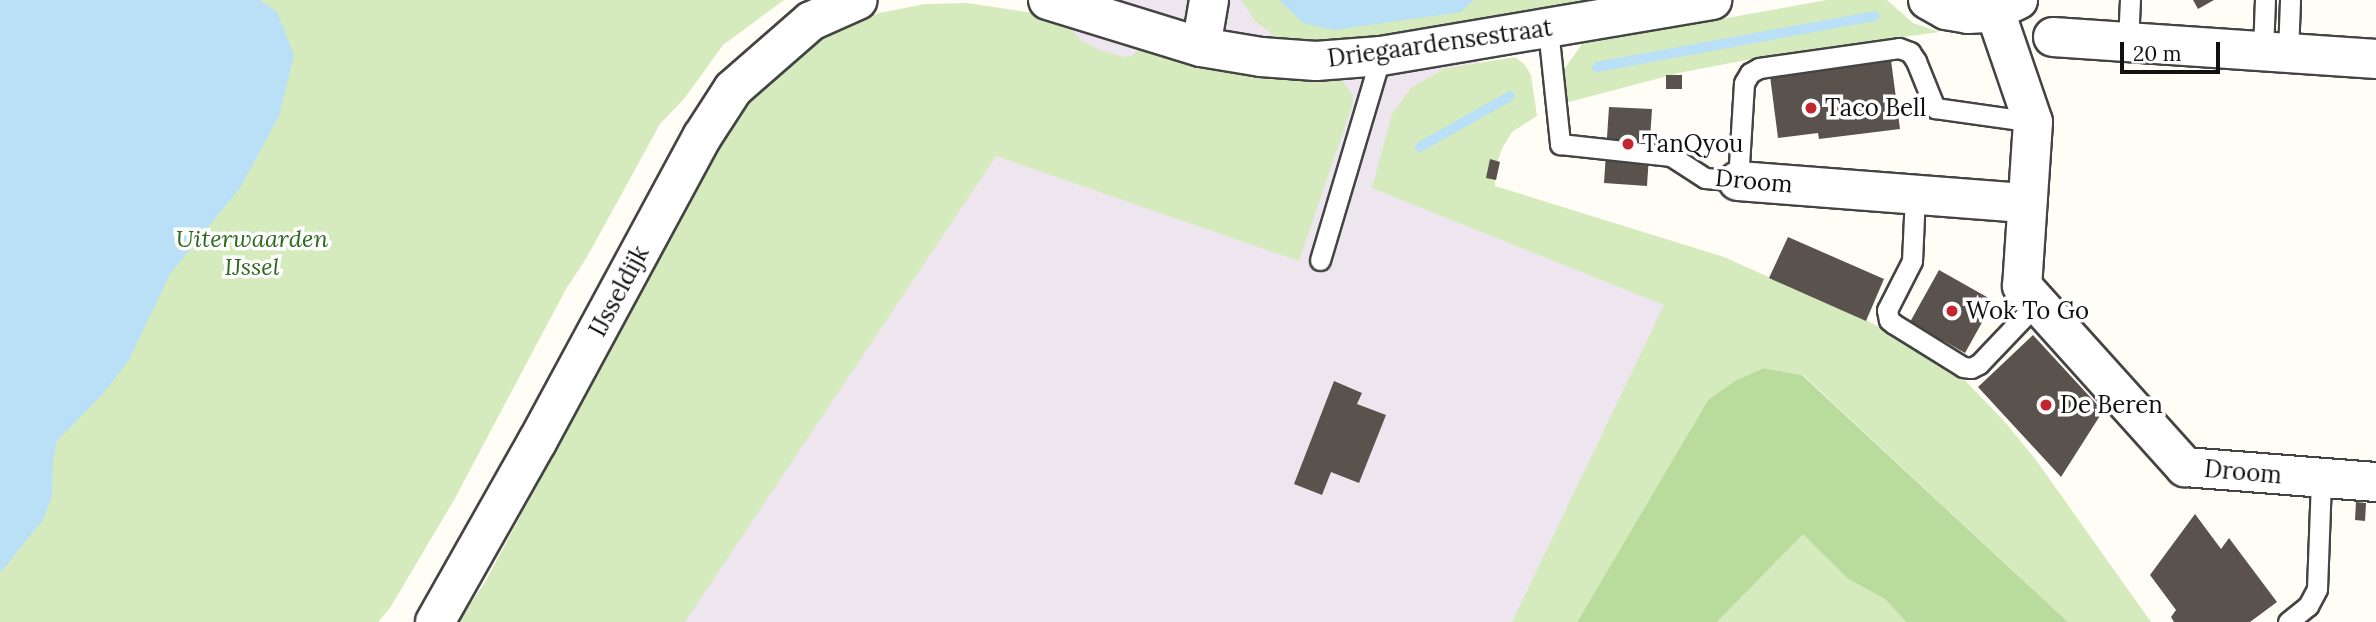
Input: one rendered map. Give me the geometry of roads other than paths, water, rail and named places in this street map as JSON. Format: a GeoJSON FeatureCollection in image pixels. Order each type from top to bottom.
{"type":"FeatureCollection","features":[{"type":"Feature","properties":{"kind":"street","name":"Driegaardensestraat"},"geometry":{"type":"LineString","coordinates":[[1048,0],[1201,47],[1261,57],[1302,60],[1381,56],[1712,0]]}},
{"type":"Feature","properties":{"kind":"street"},"geometry":{"type":"LineString","coordinates":[[1201,47],[1209,0]]}},
{"type":"Feature","properties":{"kind":"street"},"geometry":{"type":"LineString","coordinates":[[1928,0],[1946,10],[1968,15],[2006,6]]}},
{"type":"Feature","properties":{"kind":"street","name":"IJsseldijk"},"geometry":{"type":"LineString","coordinates":[[435,622],[531,453],[702,137],[733,89],[811,21],[853,1]]}},
{"type":"Feature","properties":{"kind":"street","name":"Droom"},"geometry":{"type":"LineString","coordinates":[[2006,6],[2033,122],[2022,286],[2185,467],[2376,482]]}},
{"type":"Feature","properties":{"kind":"street"},"geometry":{"type":"LineString","coordinates":[[2053,37],[2376,59]]}},
{"type":"Feature","properties":{"kind":"street","name":"Droom"},"geometry":{"type":"LineString","coordinates":[[1738,181],[2027,203]]}},
{"type":"Feature","properties":{"kind":"lane"},"geometry":{"type":"LineString","coordinates":[[2128,42],[2130,0]]}},
{"type":"Feature","properties":{"kind":"lane"},"geometry":{"type":"LineString","coordinates":[[2265,0],[2275,52]]}},
{"type":"Feature","properties":{"kind":"lane"},"geometry":{"type":"LineString","coordinates":[[2275,52],[2290,0]]}},
{"type":"Feature","properties":{"kind":"lane","name":"Droom"},"geometry":{"type":"LineString","coordinates":[[1548,29],[1560,144],[1671,156],[1705,178],[1738,181]]}},
{"type":"Feature","properties":{"kind":"lane"},"geometry":{"type":"LineString","coordinates":[[1738,181],[1744,83],[1751,73],[1759,68],[1899,48],[1910,52],[1916,61],[1935,108],[2033,122]]}},
{"type":"Feature","properties":{"kind":"lane"},"geometry":{"type":"LineString","coordinates":[[1321,260],[1381,56]]}},
{"type":"Feature","properties":{"kind":"lane"},"geometry":{"type":"LineString","coordinates":[[1915,195],[1912,261],[1890,301],[1889,320],[1964,367],[1971,368],[1979,364],[2037,303]]}},
{"type":"Feature","properties":{"kind":"lane"},"geometry":{"type":"LineString","coordinates":[[2288,622],[2308,606],[2317,589],[2321,478]]}},
{"type":"Feature","properties":{"kind":"water"},"geometry":{"type":"Polygon","coordinates":[[[0,0],[260,0],[277,12],[294,55],[279,116],[240,188],[170,274],[129,360],[101,396],[57,441],[53,460],[52,496],[43,520],[0,573],[0,0]]]}},
{"type":"Feature","properties":{"kind":"water"},"geometry":{"type":"Polygon","coordinates":[[[1279,0],[1474,0],[1461,12],[1334,30],[1303,23],[1279,0]]]}},
{"type":"Feature","properties":{"kind":"waterway"},"geometry":{"type":"LineString","coordinates":[[1597,67],[1874,16]]}},
{"type":"Feature","properties":{"kind":"waterway"},"geometry":{"type":"LineString","coordinates":[[1420,147],[1510,96]]}},
{"type":"Feature","properties":{"kind":"place","name":"Taco Bell"},"geometry":{"type":"Point","coordinates":[1811,108]}},
{"type":"Feature","properties":{"kind":"place","name":"TanQyou"},"geometry":{"type":"Point","coordinates":[1628,144]}},
{"type":"Feature","properties":{"kind":"place","name":"Wok To Go"},"geometry":{"type":"Point","coordinates":[1952,311]}},
{"type":"Feature","properties":{"kind":"place","name":"De Beren"},"geometry":{"type":"Point","coordinates":[2046,405]}},
{"type":"Feature","properties":{"kind":"park label","name":"Uiterwaarden IJssel"},"geometry":{"type":"Point","coordinates":[252,253]}}]}
